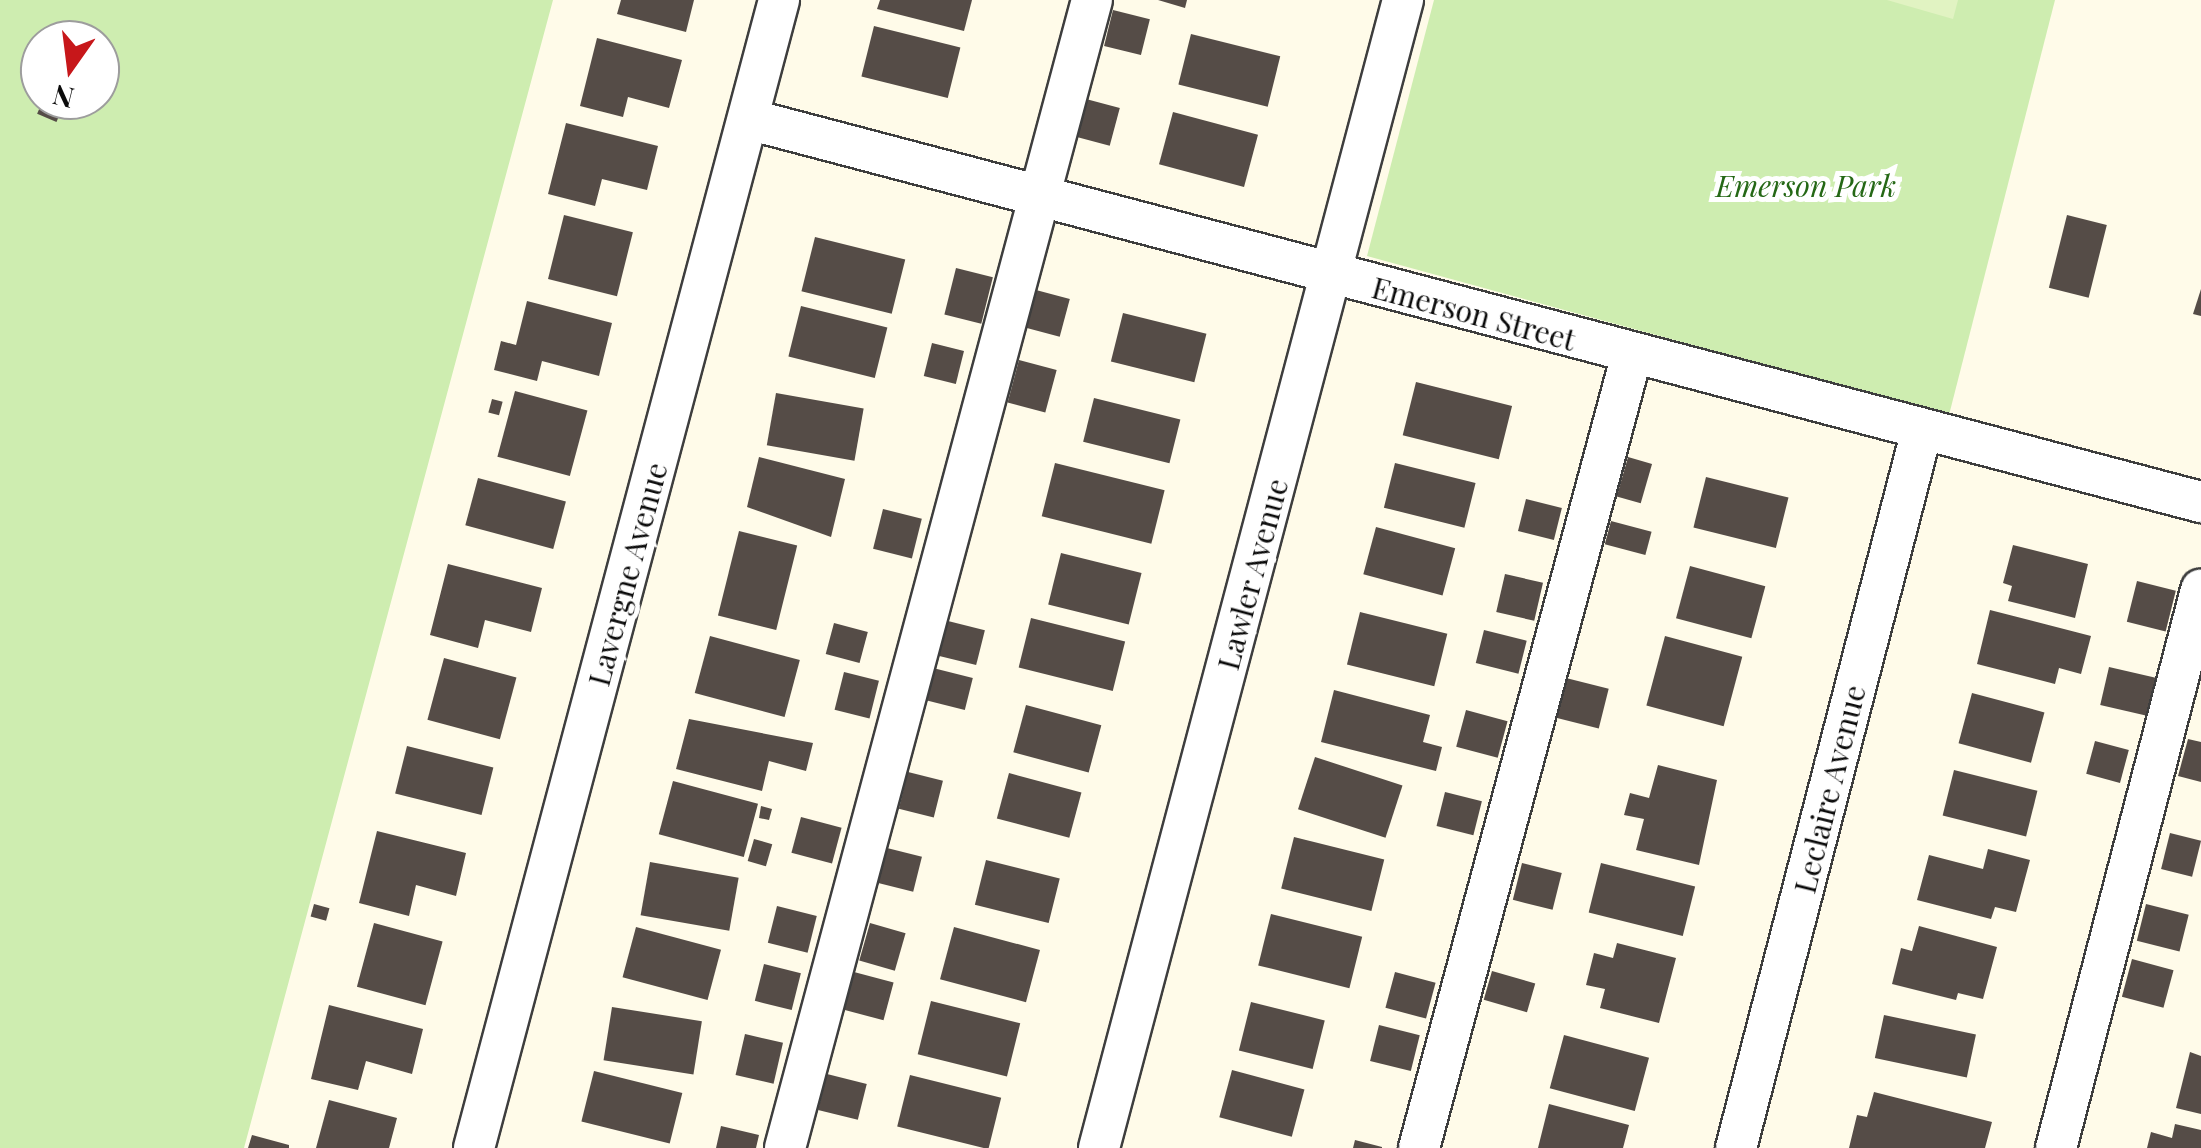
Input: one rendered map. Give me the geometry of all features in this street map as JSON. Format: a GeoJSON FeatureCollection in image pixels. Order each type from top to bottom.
{"type":"FeatureCollection","features":[{"type":"Feature","properties":{"kind":"street","name":"Lavergne Avenue"},"geometry":{"type":"LineString","coordinates":[[474,1148],[779,0]]}},
{"type":"Feature","properties":{"kind":"street"},"geometry":{"type":"LineString","coordinates":[[785,1148],[1092,0]]}},
{"type":"Feature","properties":{"kind":"street","name":"Lawler Avenue"},"geometry":{"type":"LineString","coordinates":[[1099,1148],[1403,0]]}},
{"type":"Feature","properties":{"kind":"street","name":"Emerson Street"},"geometry":{"type":"LineString","coordinates":[[748,119],[1331,276],[2201,502]]}},
{"type":"Feature","properties":{"kind":"street"},"geometry":{"type":"LineString","coordinates":[[1419,1148],[1632,354]]}},
{"type":"Feature","properties":{"kind":"street","name":"Leclaire Avenue"},"geometry":{"type":"LineString","coordinates":[[1736,1148],[1922,430]]}},
{"type":"Feature","properties":{"kind":"street"},"geometry":{"type":"LineString","coordinates":[[2056,1148],[2201,590]]}},
{"type":"Feature","properties":{"kind":"green space"},"geometry":{"type":"Polygon","coordinates":[[[0,0],[553,0],[244,1148],[0,1148],[0,0]]]}},
{"type":"Feature","properties":{"kind":"green space","name":"Emerson Park"},"geometry":{"type":"Polygon","coordinates":[[[1434,0],[2055,0],[1949,415],[1367,256],[1434,0]]]}},
{"type":"Feature","properties":{"kind":"green space"},"geometry":{"type":"Polygon","coordinates":[[[1887,0],[1958,0],[1953,19],[1887,0]]]}},
{"type":"Feature","properties":{"kind":"building"},"geometry":{"type":"Polygon","coordinates":[[[621,0],[694,0],[686,32],[617,14],[621,0]]]}},
{"type":"Feature","properties":{"kind":"building"},"geometry":{"type":"Polygon","coordinates":[[[880,0],[972,0],[964,31],[877,9],[880,0]]]}},
{"type":"Feature","properties":{"kind":"building"},"geometry":{"type":"Polygon","coordinates":[[[1158,0],[1187,0],[1185,8],[1158,0]]]}},
{"type":"Feature","properties":{"kind":"building"},"geometry":{"type":"Polygon","coordinates":[[[1113,10],[1150,19],[1141,55],[1104,46],[1113,10]]]}},
{"type":"Feature","properties":{"kind":"building"},"geometry":{"type":"Polygon","coordinates":[[[874,26],[960,48],[948,98],[861,76],[874,26]]]}},
{"type":"Feature","properties":{"kind":"building"},"geometry":{"type":"Polygon","coordinates":[[[1191,34],[1280,56],[1268,107],[1178,84],[1191,34]]]}},
{"type":"Feature","properties":{"kind":"building"},"geometry":{"type":"Polygon","coordinates":[[[597,38],[682,60],[669,108],[628,97],[623,117],[580,106],[597,38]]]}},
{"type":"Feature","properties":{"kind":"building"},"geometry":{"type":"Polygon","coordinates":[[[1086,99],[1120,108],[1110,146],[1076,137],[1086,99]]]}},
{"type":"Feature","properties":{"kind":"building"},"geometry":{"type":"Polygon","coordinates":[[[1173,112],[1258,135],[1244,187],[1159,164],[1173,112]]]}},
{"type":"Feature","properties":{"kind":"building"},"geometry":{"type":"Polygon","coordinates":[[[566,123],[658,146],[647,190],[602,179],[595,206],[548,194],[566,123]]]}},
{"type":"Feature","properties":{"kind":"building"},"geometry":{"type":"Polygon","coordinates":[[[564,215],[633,232],[617,296],[548,279],[564,215]]]}},
{"type":"Feature","properties":{"kind":"building"},"geometry":{"type":"Polygon","coordinates":[[[2067,215],[2107,225],[2089,298],[2049,288],[2067,215]]]}},
{"type":"Feature","properties":{"kind":"building"},"geometry":{"type":"Polygon","coordinates":[[[815,237],[905,259],[892,314],[801,291],[815,237]]]}},
{"type":"Feature","properties":{"kind":"building"},"geometry":{"type":"Polygon","coordinates":[[[956,268],[993,277],[981,324],[944,315],[956,268]]]}},
{"type":"Feature","properties":{"kind":"building"},"geometry":{"type":"Polygon","coordinates":[[[2201,289],[2201,316],[2193,314],[2201,289]]]}},
{"type":"Feature","properties":{"kind":"building"},"geometry":{"type":"Polygon","coordinates":[[[1036,290],[1070,299],[1060,337],[1026,328],[1036,290]]]}},
{"type":"Feature","properties":{"kind":"building"},"geometry":{"type":"Polygon","coordinates":[[[527,301],[612,323],[599,376],[542,361],[537,381],[494,370],[501,341],[516,345],[527,301]]]}},
{"type":"Feature","properties":{"kind":"building"},"geometry":{"type":"Polygon","coordinates":[[[801,306],[887,328],[875,378],[788,356],[801,306]]]}},
{"type":"Feature","properties":{"kind":"building"},"geometry":{"type":"Polygon","coordinates":[[[1123,313],[1206,334],[1194,382],[1111,362],[1123,313]]]}},
{"type":"Feature","properties":{"kind":"building"},"geometry":{"type":"Polygon","coordinates":[[[932,343],[964,351],[956,384],[924,376],[932,343]]]}},
{"type":"Feature","properties":{"kind":"building"},"geometry":{"type":"Polygon","coordinates":[[[1019,360],[1057,370],[1045,413],[1008,403],[1019,360]]]}},
{"type":"Feature","properties":{"kind":"building"},"geometry":{"type":"Polygon","coordinates":[[[1416,382],[1512,406],[1499,459],[1403,435],[1416,382]]]}},
{"type":"Feature","properties":{"kind":"building"},"geometry":{"type":"Polygon","coordinates":[[[515,391],[587,410],[570,476],[497,457],[515,391]]]}},
{"type":"Feature","properties":{"kind":"building"},"geometry":{"type":"Polygon","coordinates":[[[776,393],[864,408],[854,461],[767,445],[776,393]]]}},
{"type":"Feature","properties":{"kind":"building"},"geometry":{"type":"Polygon","coordinates":[[[1094,398],[1180,420],[1169,463],[1083,442],[1094,398]]]}},
{"type":"Feature","properties":{"kind":"building"},"geometry":{"type":"Polygon","coordinates":[[[492,399],[503,402],[499,415],[488,413],[492,399]]]}},
{"type":"Feature","properties":{"kind":"building"},"geometry":{"type":"Polygon","coordinates":[[[759,457],[845,479],[831,537],[747,507],[759,457]]]}},
{"type":"Feature","properties":{"kind":"building"},"geometry":{"type":"Polygon","coordinates":[[[1628,457],[1652,464],[1641,503],[1617,496],[1628,457]]]}},
{"type":"Feature","properties":{"kind":"building"},"geometry":{"type":"Polygon","coordinates":[[[1055,463],[1165,490],[1151,544],[1042,516],[1055,463]]]}},
{"type":"Feature","properties":{"kind":"building"},"geometry":{"type":"Polygon","coordinates":[[[1395,463],[1476,483],[1464,528],[1384,508],[1395,463]]]}},
{"type":"Feature","properties":{"kind":"building"},"geometry":{"type":"Polygon","coordinates":[[[1706,477],[1788,498],[1776,548],[1693,527],[1706,477]]]}},
{"type":"Feature","properties":{"kind":"building"},"geometry":{"type":"Polygon","coordinates":[[[478,478],[566,502],[553,549],[465,525],[478,478]]]}},
{"type":"Feature","properties":{"kind":"building"},"geometry":{"type":"Polygon","coordinates":[[[1526,499],[1562,508],[1554,540],[1518,531],[1526,499]]]}},
{"type":"Feature","properties":{"kind":"building"},"geometry":{"type":"Polygon","coordinates":[[[883,509],[922,519],[912,558],[873,549],[883,509]]]}},
{"type":"Feature","properties":{"kind":"building"},"geometry":{"type":"Polygon","coordinates":[[[1611,521],[1652,532],[1645,555],[1605,544],[1611,521]]]}},
{"type":"Feature","properties":{"kind":"building"},"geometry":{"type":"Polygon","coordinates":[[[1376,527],[1455,548],[1443,596],[1363,574],[1376,527]]]}},
{"type":"Feature","properties":{"kind":"building"},"geometry":{"type":"Polygon","coordinates":[[[739,531],[797,546],[776,630],[718,615],[739,531]]]}},
{"type":"Feature","properties":{"kind":"building"},"geometry":{"type":"Polygon","coordinates":[[[2013,545],[2088,564],[2075,618],[2008,601],[2012,586],[2003,583],[2013,545]]]}},
{"type":"Feature","properties":{"kind":"building"},"geometry":{"type":"Polygon","coordinates":[[[1061,553],[1142,573],[1129,625],[1048,604],[1061,553]]]}},
{"type":"Feature","properties":{"kind":"building"},"geometry":{"type":"Polygon","coordinates":[[[448,564],[542,588],[531,632],[485,620],[478,648],[430,635],[448,564]]]}},
{"type":"Feature","properties":{"kind":"building"},"geometry":{"type":"Polygon","coordinates":[[[1690,566],[1765,586],[1751,638],[1676,618],[1690,566]]]}},
{"type":"Feature","properties":{"kind":"building"},"geometry":{"type":"Polygon","coordinates":[[[1505,574],[1543,583],[1534,621],[1496,612],[1505,574]]]}},
{"type":"Feature","properties":{"kind":"building"},"geometry":{"type":"Polygon","coordinates":[[[2137,581],[2176,591],[2166,631],[2127,622],[2137,581]]]}},
{"type":"Feature","properties":{"kind":"building"},"geometry":{"type":"Polygon","coordinates":[[[1990,610],[2091,636],[2081,674],[2059,668],[2055,684],[1977,664],[1990,610]]]}},
{"type":"Feature","properties":{"kind":"building"},"geometry":{"type":"Polygon","coordinates":[[[1360,612],[1447,634],[1434,686],[1347,664],[1360,612]]]}},
{"type":"Feature","properties":{"kind":"building"},"geometry":{"type":"Polygon","coordinates":[[[1031,618],[1125,641],[1113,691],[1019,667],[1031,618]]]}},
{"type":"Feature","properties":{"kind":"building"},"geometry":{"type":"Polygon","coordinates":[[[948,621],[985,630],[976,665],[939,656],[948,621]]]}},
{"type":"Feature","properties":{"kind":"building"},"geometry":{"type":"Polygon","coordinates":[[[834,623],[868,632],[860,663],[826,654],[834,623]]]}},
{"type":"Feature","properties":{"kind":"building"},"geometry":{"type":"Polygon","coordinates":[[[1484,630],[1527,641],[1518,674],[1476,663],[1484,630]]]}},
{"type":"Feature","properties":{"kind":"building"},"geometry":{"type":"Polygon","coordinates":[[[710,636],[800,660],[785,717],[695,693],[710,636]]]}},
{"type":"Feature","properties":{"kind":"building"},"geometry":{"type":"Polygon","coordinates":[[[1665,636],[1742,657],[1724,726],[1646,706],[1665,636]]]}},
{"type":"Feature","properties":{"kind":"building"},"geometry":{"type":"Polygon","coordinates":[[[444,658],[516,677],[500,739],[427,720],[444,658]]]}},
{"type":"Feature","properties":{"kind":"building"},"geometry":{"type":"Polygon","coordinates":[[[2109,667],[2157,678],[2148,716],[2100,705],[2109,667]]]}},
{"type":"Feature","properties":{"kind":"building"},"geometry":{"type":"Polygon","coordinates":[[[933,668],[973,678],[965,710],[925,700],[933,668]]]}},
{"type":"Feature","properties":{"kind":"building"},"geometry":{"type":"Polygon","coordinates":[[[844,672],[879,681],[869,719],[835,710],[844,672]]]}},
{"type":"Feature","properties":{"kind":"building"},"geometry":{"type":"Polygon","coordinates":[[[1566,678],[1609,689],[1599,728],[1556,718],[1566,678]]]}},
{"type":"Feature","properties":{"kind":"building"},"geometry":{"type":"Polygon","coordinates":[[[1334,690],[1430,715],[1423,742],[1442,747],[1436,771],[1321,742],[1334,690]]]}},
{"type":"Feature","properties":{"kind":"building"},"geometry":{"type":"Polygon","coordinates":[[[1972,693],[2044,712],[2031,763],[1959,743],[1972,693]]]}},
{"type":"Feature","properties":{"kind":"building"},"geometry":{"type":"Polygon","coordinates":[[[1026,705],[1101,725],[1089,773],[1013,752],[1026,705]]]}},
{"type":"Feature","properties":{"kind":"building"},"geometry":{"type":"Polygon","coordinates":[[[1466,710],[1508,721],[1498,758],[1456,747],[1466,710]]]}},
{"type":"Feature","properties":{"kind":"building"},"geometry":{"type":"Polygon","coordinates":[[[689,719],[813,743],[806,771],[769,761],[762,791],[676,769],[689,719]]]}},
{"type":"Feature","properties":{"kind":"building"},"geometry":{"type":"Polygon","coordinates":[[[2188,739],[2201,742],[2201,782],[2178,776],[2188,739]]]}},
{"type":"Feature","properties":{"kind":"building"},"geometry":{"type":"Polygon","coordinates":[[[2095,741],[2129,750],[2120,783],[2086,774],[2095,741]]]}},
{"type":"Feature","properties":{"kind":"building"},"geometry":{"type":"Polygon","coordinates":[[[407,746],[493,768],[482,815],[395,794],[407,746]]]}},
{"type":"Feature","properties":{"kind":"building"},"geometry":{"type":"Polygon","coordinates":[[[1315,757],[1402,785],[1386,838],[1298,809],[1315,757]]]}},
{"type":"Feature","properties":{"kind":"building"},"geometry":{"type":"Polygon","coordinates":[[[1658,765],[1717,780],[1699,865],[1636,850],[1644,819],[1624,815],[1630,793],[1649,798],[1658,765]]]}},
{"type":"Feature","properties":{"kind":"building"},"geometry":{"type":"Polygon","coordinates":[[[1954,770],[2037,791],[2026,836],[1943,816],[1954,770]]]}},
{"type":"Feature","properties":{"kind":"building"},"geometry":{"type":"Polygon","coordinates":[[[908,772],[943,781],[934,818],[899,809],[908,772]]]}},
{"type":"Feature","properties":{"kind":"building"},"geometry":{"type":"Polygon","coordinates":[[[1009,773],[1081,792],[1069,838],[997,818],[1009,773]]]}},
{"type":"Feature","properties":{"kind":"building"},"geometry":{"type":"Polygon","coordinates":[[[673,781],[758,804],[744,857],[659,834],[673,781]]]}},
{"type":"Feature","properties":{"kind":"building"},"geometry":{"type":"Polygon","coordinates":[[[1445,792],[1482,801],[1473,835],[1437,826],[1445,792]]]}},
{"type":"Feature","properties":{"kind":"building"},"geometry":{"type":"Polygon","coordinates":[[[761,806],[772,809],[769,820],[759,818],[761,806]]]}},
{"type":"Feature","properties":{"kind":"building"},"geometry":{"type":"Polygon","coordinates":[[[801,817],[842,828],[832,864],[791,853],[801,817]]]}},
{"type":"Feature","properties":{"kind":"building"},"geometry":{"type":"Polygon","coordinates":[[[377,831],[466,853],[456,896],[416,885],[409,916],[359,903],[377,831]]]}},
{"type":"Feature","properties":{"kind":"building"},"geometry":{"type":"Polygon","coordinates":[[[2170,833],[2201,841],[2192,877],[2161,869],[2170,833]]]}},
{"type":"Feature","properties":{"kind":"building"},"geometry":{"type":"Polygon","coordinates":[[[1294,837],[1384,859],[1371,911],[1281,888],[1294,837]]]}},
{"type":"Feature","properties":{"kind":"building"},"geometry":{"type":"Polygon","coordinates":[[[754,839],[772,844],[766,866],[748,861],[754,839]]]}},
{"type":"Feature","properties":{"kind":"building"},"geometry":{"type":"Polygon","coordinates":[[[887,848],[922,857],[913,892],[878,883],[887,848]]]}},
{"type":"Feature","properties":{"kind":"building"},"geometry":{"type":"Polygon","coordinates":[[[1988,849],[2030,860],[2016,912],[1995,907],[1991,919],[1917,900],[1929,855],[1983,869],[1988,849]]]}},
{"type":"Feature","properties":{"kind":"building"},"geometry":{"type":"Polygon","coordinates":[[[986,860],[1060,878],[1049,923],[975,905],[986,860]]]}},
{"type":"Feature","properties":{"kind":"building"},"geometry":{"type":"Polygon","coordinates":[[[650,862],[739,878],[729,931],[641,915],[650,862]]]}},
{"type":"Feature","properties":{"kind":"building"},"geometry":{"type":"Polygon","coordinates":[[[1522,863],[1562,873],[1553,910],[1513,900],[1522,863]]]}},
{"type":"Feature","properties":{"kind":"building"},"geometry":{"type":"Polygon","coordinates":[[[1601,863],[1695,886],[1683,936],[1589,912],[1601,863]]]}},
{"type":"Feature","properties":{"kind":"building"},"geometry":{"type":"Polygon","coordinates":[[[314,904],[329,908],[326,921],[311,917],[314,904]]]}},
{"type":"Feature","properties":{"kind":"building"},"geometry":{"type":"Polygon","coordinates":[[[2146,904],[2189,915],[2179,952],[2137,941],[2146,904]]]}},
{"type":"Feature","properties":{"kind":"building"},"geometry":{"type":"Polygon","coordinates":[[[777,906],[817,916],[808,953],[768,943],[777,906]]]}},
{"type":"Feature","properties":{"kind":"building"},"geometry":{"type":"Polygon","coordinates":[[[1271,914],[1362,937],[1349,988],[1258,965],[1271,914]]]}},
{"type":"Feature","properties":{"kind":"building"},"geometry":{"type":"Polygon","coordinates":[[[374,923],[443,941],[425,1005],[357,987],[374,923]]]}},
{"type":"Feature","properties":{"kind":"building"},"geometry":{"type":"Polygon","coordinates":[[[870,923],[906,933],[895,971],[859,960],[870,923]]]}},
{"type":"Feature","properties":{"kind":"building"},"geometry":{"type":"Polygon","coordinates":[[[1919,926],[1997,947],[1983,999],[1958,993],[1956,1000],[1892,984],[1901,948],[1912,951],[1919,926]]]}},
{"type":"Feature","properties":{"kind":"building"},"geometry":{"type":"Polygon","coordinates":[[[636,927],[721,950],[708,1000],[623,977],[636,927]]]}},
{"type":"Feature","properties":{"kind":"building"},"geometry":{"type":"Polygon","coordinates":[[[954,927],[1040,950],[1026,1002],[940,979],[954,927]]]}},
{"type":"Feature","properties":{"kind":"building"},"geometry":{"type":"Polygon","coordinates":[[[1617,943],[1676,958],[1659,1023],[1600,1008],[1605,989],[1586,985],[1594,953],[1613,958],[1617,943]]]}},
{"type":"Feature","properties":{"kind":"building"},"geometry":{"type":"Polygon","coordinates":[[[2132,959],[2174,970],[2163,1008],[2122,997],[2132,959]]]}},
{"type":"Feature","properties":{"kind":"building"},"geometry":{"type":"Polygon","coordinates":[[[764,964],[801,973],[792,1010],[755,1001],[764,964]]]}},
{"type":"Feature","properties":{"kind":"building"},"geometry":{"type":"Polygon","coordinates":[[[1492,971],[1535,983],[1527,1012],[1484,1000],[1492,971]]]}},
{"type":"Feature","properties":{"kind":"building"},"geometry":{"type":"Polygon","coordinates":[[[854,972],[894,983],[884,1020],[844,1010],[854,972]]]}},
{"type":"Feature","properties":{"kind":"building"},"geometry":{"type":"Polygon","coordinates":[[[1395,972],[1436,983],[1426,1019],[1385,1008],[1395,972]]]}},
{"type":"Feature","properties":{"kind":"building"},"geometry":{"type":"Polygon","coordinates":[[[931,1001],[1020,1023],[1007,1077],[918,1054],[931,1001]]]}},
{"type":"Feature","properties":{"kind":"building"},"geometry":{"type":"Polygon","coordinates":[[[1251,1002],[1325,1020],[1313,1069],[1239,1051],[1251,1002]]]}},
{"type":"Feature","properties":{"kind":"building"},"geometry":{"type":"Polygon","coordinates":[[[329,1005],[423,1029],[412,1074],[366,1061],[358,1090],[311,1079],[329,1005]]]}},
{"type":"Feature","properties":{"kind":"building"},"geometry":{"type":"Polygon","coordinates":[[[612,1007],[702,1021],[693,1075],[604,1060],[612,1007]]]}},
{"type":"Feature","properties":{"kind":"building"},"geometry":{"type":"Polygon","coordinates":[[[1884,1015],[1976,1035],[1967,1078],[1875,1058],[1884,1015]]]}},
{"type":"Feature","properties":{"kind":"building"},"geometry":{"type":"Polygon","coordinates":[[[1379,1025],[1420,1035],[1411,1071],[1370,1061],[1379,1025]]]}},
{"type":"Feature","properties":{"kind":"building"},"geometry":{"type":"Polygon","coordinates":[[[745,1034],[783,1043],[774,1084],[736,1075],[745,1034]]]}},
{"type":"Feature","properties":{"kind":"building"},"geometry":{"type":"Polygon","coordinates":[[[1564,1035],[1649,1058],[1635,1111],[1550,1088],[1564,1035]]]}},
{"type":"Feature","properties":{"kind":"building"},"geometry":{"type":"Polygon","coordinates":[[[2190,1052],[2201,1056],[2201,1114],[2176,1108],[2190,1052]]]}},
{"type":"Feature","properties":{"kind":"building"},"geometry":{"type":"Polygon","coordinates":[[[1232,1070],[1304,1089],[1292,1137],[1219,1117],[1232,1070]]]}},
{"type":"Feature","properties":{"kind":"building"},"geometry":{"type":"Polygon","coordinates":[[[594,1071],[682,1093],[670,1143],[581,1121],[594,1071]]]}},
{"type":"Feature","properties":{"kind":"building"},"geometry":{"type":"Polygon","coordinates":[[[827,1074],[867,1084],[858,1120],[818,1110],[827,1074]]]}},
{"type":"Feature","properties":{"kind":"building"},"geometry":{"type":"Polygon","coordinates":[[[910,1075],[1001,1098],[989,1148],[897,1126],[910,1075]]]}},
{"type":"Feature","properties":{"kind":"building"},"geometry":{"type":"Polygon","coordinates":[[[1874,1092],[1992,1122],[1985,1148],[1849,1148],[1857,1115],[1867,1117],[1874,1092]]]}},
{"type":"Feature","properties":{"kind":"building"},"geometry":{"type":"Polygon","coordinates":[[[329,1100],[397,1118],[389,1148],[316,1148],[329,1100]]]}},
{"type":"Feature","properties":{"kind":"building"},"geometry":{"type":"Polygon","coordinates":[[[1549,1104],[1629,1125],[1623,1148],[1538,1148],[1549,1104]]]}},
{"type":"Feature","properties":{"kind":"building"},"geometry":{"type":"Polygon","coordinates":[[[2175,1124],[2201,1130],[2201,1148],[2147,1148],[2151,1132],[2172,1138],[2175,1124]]]}},
{"type":"Feature","properties":{"kind":"building"},"geometry":{"type":"Polygon","coordinates":[[[721,1126],[759,1135],[756,1148],[716,1148],[721,1126]]]}},
{"type":"Feature","properties":{"kind":"building"},"geometry":{"type":"Polygon","coordinates":[[[252,1135],[289,1145],[289,1148],[248,1148],[252,1135]]]}},
{"type":"Feature","properties":{"kind":"building"},"geometry":{"type":"Polygon","coordinates":[[[1355,1140],[1382,1147],[1382,1148],[1353,1148],[1355,1140]]]}}]}
